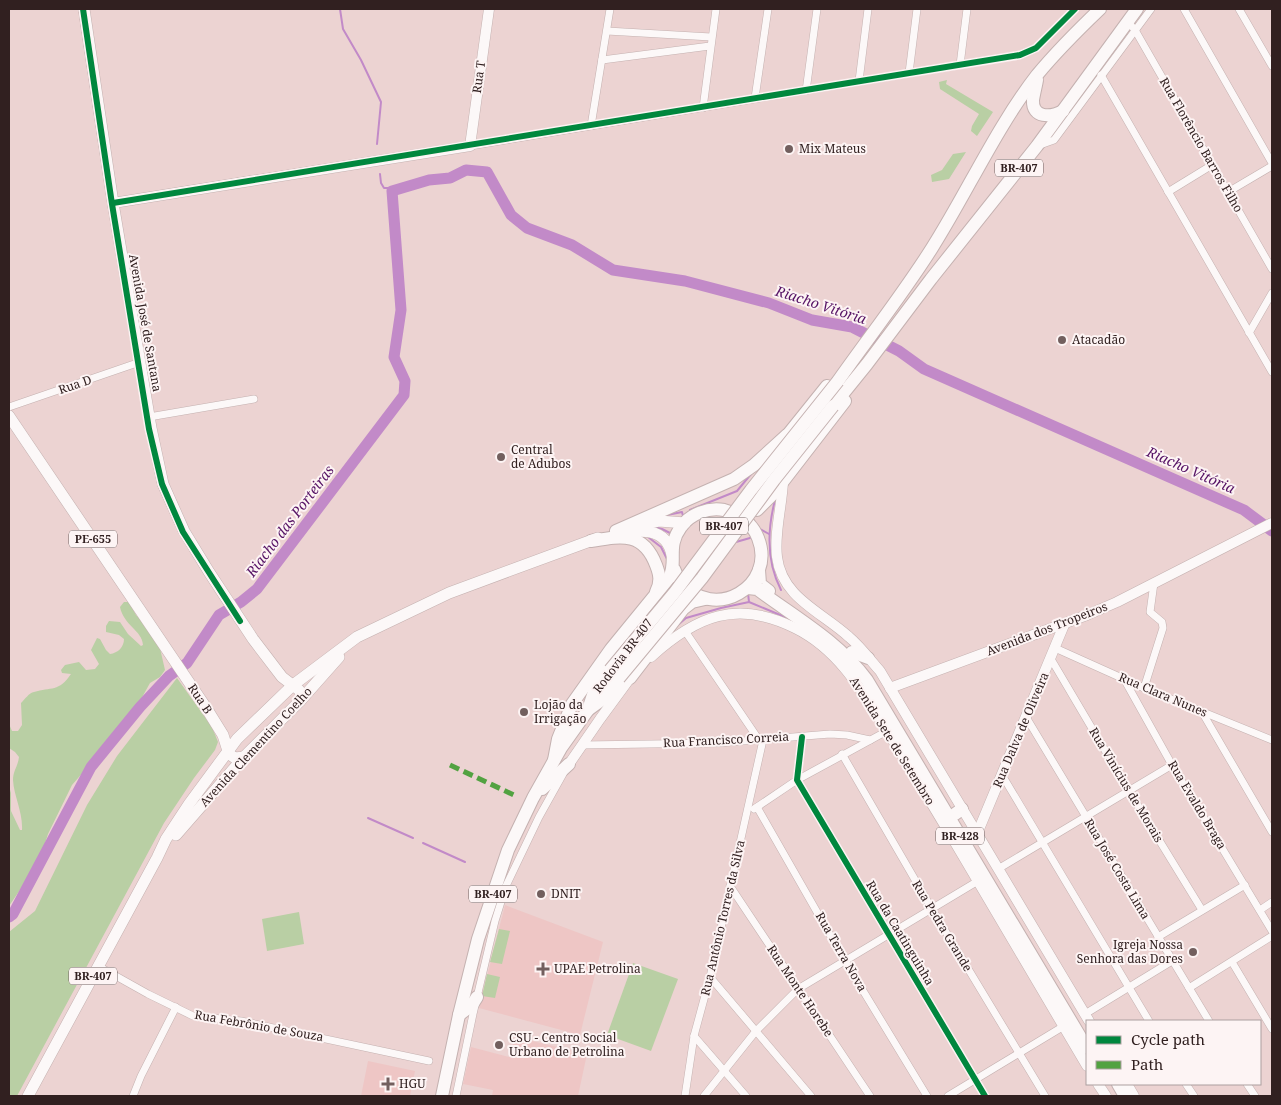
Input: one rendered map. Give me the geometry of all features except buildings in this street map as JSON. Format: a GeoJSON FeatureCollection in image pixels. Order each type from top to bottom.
{"type":"FeatureCollection","features":[{"type":"Feature","properties":{"kind":"highway","name":"BR-407"},"geometry":{"type":"LineString","coordinates":[[1038,75],[1100,9]]}},
{"type":"Feature","properties":{"kind":"highway","name":"BR-407"},"geometry":{"type":"LineString","coordinates":[[1037,146],[1062,111],[1132,26],[1137,9]]}},
{"type":"Feature","properties":{"kind":"highway"},"geometry":{"type":"LineString","coordinates":[[1038,75],[1033,99],[1035,108],[1045,116],[1055,115],[1062,111]]}},
{"type":"Feature","properties":{"kind":"highway","name":"Rodovia BR-407"},"geometry":{"type":"LineString","coordinates":[[620,675],[675,592],[751,490],[838,381],[888,313],[931,249],[996,138],[1038,75]]}},
{"type":"Feature","properties":{"kind":"highway","name":"Rodovia BR-407"},"geometry":{"type":"LineString","coordinates":[[554,760],[588,710],[594,692],[620,675],[702,578],[779,474],[1037,146]]}},
{"type":"Feature","properties":{"kind":"highway","name":"BR-407"},"geometry":{"type":"LineString","coordinates":[[756,531],[753,521],[757,510],[774,493],[853,390],[865,367]]}},
{"type":"Feature","properties":{"kind":"highway","name":"BR-407"},"geometry":{"type":"LineString","coordinates":[[724,510],[733,506],[787,435],[841,370],[847,368]]}},
{"type":"Feature","properties":{"kind":"highway"},"geometry":{"type":"LineString","coordinates":[[616,531],[734,479],[754,465],[787,435]]}},
{"type":"Feature","properties":{"kind":"highway"},"geometry":{"type":"LineString","coordinates":[[724,510],[733,512],[746,519],[756,531],[761,546],[762,561],[757,576],[748,588],[735,596],[720,600],[705,599],[691,592],[681,582],[674,569],[672,555],[674,540],[681,527],[691,517],[704,511],[724,510]]}},
{"type":"Feature","properties":{"kind":"highway"},"geometry":{"type":"LineString","coordinates":[[591,541],[621,536],[640,541],[652,553],[660,579],[655,596]]}},
{"type":"Feature","properties":{"kind":"highway","name":"BR-407"},"geometry":{"type":"LineString","coordinates":[[442,1096],[458,1015],[478,939],[516,831],[554,760],[558,739],[572,704],[590,677],[669,578],[674,569]]}},
{"type":"Feature","properties":{"kind":"highway","name":"Avenida Sete de Setembro"},"geometry":{"type":"LineString","coordinates":[[759,570],[760,584],[824,628],[852,652],[874,678],[959,812],[1086,1031]]}},
{"type":"Feature","properties":{"kind":"highway","name":"Avenida Sete de Setembro"},"geometry":{"type":"LineString","coordinates":[[748,588],[757,589],[821,634],[857,666],[867,680],[892,731],[1086,1046]]}},
{"type":"Feature","properties":{"kind":"highway","name":"BR-407"},"geometry":{"type":"LineString","coordinates":[[620,675],[684,608],[692,602],[705,599]]}},
{"type":"Feature","properties":{"kind":"highway"},"geometry":{"type":"LineString","coordinates":[[852,652],[868,658]]}},
{"type":"Feature","properties":{"kind":"highway"},"geometry":{"type":"LineString","coordinates":[[892,731],[903,756]]}},
{"type":"Feature","properties":{"kind":"highway"},"geometry":{"type":"LineString","coordinates":[[533,798],[569,764]]}},
{"type":"Feature","properties":{"kind":"highway"},"geometry":{"type":"LineString","coordinates":[[458,1015],[472,1005],[477,997]]}},
{"type":"Feature","properties":{"kind":"highway"},"geometry":{"type":"LineString","coordinates":[[1110,1085],[1116,1096]]}},
{"type":"Feature","properties":{"kind":"highway"},"geometry":{"type":"LineString","coordinates":[[1119,1085],[1125,1096]]}},
{"type":"Feature","properties":{"kind":"main road","name":"Avenida José de Santana"},"geometry":{"type":"LineString","coordinates":[[84,9],[113,203],[149,416],[163,484],[184,532],[228,601],[253,639],[282,677],[293,684]]}},
{"type":"Feature","properties":{"kind":"main road","name":"Rua T"},"geometry":{"type":"LineString","coordinates":[[470,146],[489,9]]}},
{"type":"Feature","properties":{"kind":"main road"},"geometry":{"type":"LineString","coordinates":[[113,203],[470,146]]}},
{"type":"Feature","properties":{"kind":"main road","name":"Rua B"},"geometry":{"type":"LineString","coordinates":[[9,416],[223,735],[228,752]]}},
{"type":"Feature","properties":{"kind":"main road","name":"Avenida Sete de Setembro"},"geometry":{"type":"LineString","coordinates":[[783,481],[782,504],[778,523],[777,557],[786,585],[796,597],[849,636],[880,671],[959,812],[977,834],[1087,1018]]}},
{"type":"Feature","properties":{"kind":"main road","name":"Avenida Clementino Coelho"},"geometry":{"type":"LineString","coordinates":[[29,1096],[166,839],[189,804],[237,739],[293,684],[357,637],[449,593],[616,531],[648,522],[685,523]]}},
{"type":"Feature","properties":{"kind":"main road","name":"Avenida dos Tropeiros"},"geometry":{"type":"LineString","coordinates":[[890,688],[1064,625],[1117,602],[1272,522]]}},
{"type":"Feature","properties":{"kind":"main road","name":"Avenida Clementino Coelho"},"geometry":{"type":"LineString","coordinates":[[591,541],[615,534],[646,531],[665,539],[670,545],[672,555]]}},
{"type":"Feature","properties":{"kind":"main road","name":"Avenida Sete de Setembro"},"geometry":{"type":"LineString","coordinates":[[569,764],[582,745],[620,675],[685,631],[714,616],[728,614],[764,616],[797,629],[830,653],[851,674],[892,731]]}},
{"type":"Feature","properties":{"kind":"main road","name":"Rua Dalva de Oliveira"},"geometry":{"type":"LineString","coordinates":[[977,834],[1064,625]]}},
{"type":"Feature","properties":{"kind":"main road","name":"Avenida Clementino Coelho"},"geometry":{"type":"LineString","coordinates":[[157,858],[180,828],[244,757],[300,701],[357,637]]}},
{"type":"Feature","properties":{"kind":"main road"},"geometry":{"type":"LineString","coordinates":[[293,684],[301,692],[300,701]]}},
{"type":"Feature","properties":{"kind":"main road"},"geometry":{"type":"LineString","coordinates":[[228,752],[234,758],[244,757]]}},
{"type":"Feature","properties":{"kind":"main road","name":"Avenida Sete de Setembro"},"geometry":{"type":"LineString","coordinates":[[903,756],[1086,1064]]}},
{"type":"Feature","properties":{"kind":"main road"},"geometry":{"type":"LineString","coordinates":[[1099,1085],[1106,1096]]}},
{"type":"Feature","properties":{"kind":"main road"},"geometry":{"type":"LineString","coordinates":[[1128,1085],[1134,1096]]}},
{"type":"Feature","properties":{"kind":"street"},"geometry":{"type":"LineString","coordinates":[[591,126],[610,9]]}},
{"type":"Feature","properties":{"kind":"street"},"geometry":{"type":"LineString","coordinates":[[704,108],[711,37],[716,9]]}},
{"type":"Feature","properties":{"kind":"street"},"geometry":{"type":"LineString","coordinates":[[755,98],[768,9]]}},
{"type":"Feature","properties":{"kind":"street"},"geometry":{"type":"LineString","coordinates":[[806,91],[817,9]]}},
{"type":"Feature","properties":{"kind":"street"},"geometry":{"type":"LineString","coordinates":[[859,82],[868,9]]}},
{"type":"Feature","properties":{"kind":"street"},"geometry":{"type":"LineString","coordinates":[[909,73],[917,9]]}},
{"type":"Feature","properties":{"kind":"street"},"geometry":{"type":"LineString","coordinates":[[960,65],[967,9]]}},
{"type":"Feature","properties":{"kind":"street"},"geometry":{"type":"LineString","coordinates":[[470,146],[1020,55],[1029,52],[1041,43],[1075,9]]}},
{"type":"Feature","properties":{"kind":"street"},"geometry":{"type":"LineString","coordinates":[[1037,146],[1054,140],[1101,75],[1132,26],[1151,9]]}},
{"type":"Feature","properties":{"kind":"street"},"geometry":{"type":"LineString","coordinates":[[1184,9],[1272,165],[1228,192]]}},
{"type":"Feature","properties":{"kind":"street"},"geometry":{"type":"LineString","coordinates":[[1239,9],[1272,66]]}},
{"type":"Feature","properties":{"kind":"street","name":"Rua Florêncio Barros Filho"},"geometry":{"type":"LineString","coordinates":[[1132,26],[1272,269]]}},
{"type":"Feature","properties":{"kind":"street"},"geometry":{"type":"LineString","coordinates":[[607,31],[711,37]]}},
{"type":"Feature","properties":{"kind":"street"},"geometry":{"type":"LineString","coordinates":[[602,60],[710,46]]}},
{"type":"Feature","properties":{"kind":"street"},"geometry":{"type":"LineString","coordinates":[[1101,75],[1272,372]]}},
{"type":"Feature","properties":{"kind":"street"},"geometry":{"type":"LineString","coordinates":[[1168,192],[1212,165]]}},
{"type":"Feature","properties":{"kind":"street"},"geometry":{"type":"LineString","coordinates":[[1250,333],[1272,293]]}},
{"type":"Feature","properties":{"kind":"street","name":"Rua D"},"geometry":{"type":"LineString","coordinates":[[9,407],[140,362]]}},
{"type":"Feature","properties":{"kind":"street"},"geometry":{"type":"LineString","coordinates":[[149,416],[254,399]]}},
{"type":"Feature","properties":{"kind":"street"},"geometry":{"type":"LineString","coordinates":[[1144,688],[1163,628],[1162,622],[1150,612],[1154,583]]}},
{"type":"Feature","properties":{"kind":"street"},"geometry":{"type":"LineString","coordinates":[[685,631],[761,740]]}},
{"type":"Feature","properties":{"kind":"street","name":"Rua Clara Nunes"},"geometry":{"type":"LineString","coordinates":[[1053,654],[1124,679],[1272,740]]}},
{"type":"Feature","properties":{"kind":"street","name":"Rua Vinícius de Morais"},"geometry":{"type":"LineString","coordinates":[[1053,654],[1129,791],[1202,910]]}},
{"type":"Feature","properties":{"kind":"street","name":"Rua Evaldo Braga"},"geometry":{"type":"LineString","coordinates":[[1124,679],[1172,765],[1272,931]]}},
{"type":"Feature","properties":{"kind":"street"},"geometry":{"type":"LineString","coordinates":[[1202,712],[1272,832]]}},
{"type":"Feature","properties":{"kind":"street","name":"Rua José Costa Lima"},"geometry":{"type":"LineString","coordinates":[[1026,716],[1208,1020]]}},
{"type":"Feature","properties":{"kind":"street"},"geometry":{"type":"LineString","coordinates":[[747,814],[797,780],[842,754],[892,731]]}},
{"type":"Feature","properties":{"kind":"street","name":"Rua Francisco Correia"},"geometry":{"type":"LineString","coordinates":[[582,745],[761,740],[839,734],[870,740]]}},
{"type":"Feature","properties":{"kind":"street"},"geometry":{"type":"LineString","coordinates":[[797,780],[802,737]]}},
{"type":"Feature","properties":{"kind":"street","name":"Rua Antônio Torres da Silva"},"geometry":{"type":"LineString","coordinates":[[685,1096],[694,1036],[710,977],[747,814],[761,740]]}},
{"type":"Feature","properties":{"kind":"street","name":"Rua Pedra Grande"},"geometry":{"type":"LineString","coordinates":[[842,754],[932,909],[1045,1096]]}},
{"type":"Feature","properties":{"kind":"street"},"geometry":{"type":"LineString","coordinates":[[456,1096],[477,997],[495,922],[506,886],[539,817],[569,764]]}},
{"type":"Feature","properties":{"kind":"street"},"geometry":{"type":"LineString","coordinates":[[998,869],[1172,765]]}},
{"type":"Feature","properties":{"kind":"street"},"geometry":{"type":"LineString","coordinates":[[1002,775],[1147,1020]]}},
{"type":"Feature","properties":{"kind":"street","name":"Rua da Caatinguinha"},"geometry":{"type":"LineString","coordinates":[[797,780],[985,1096]]}},
{"type":"Feature","properties":{"kind":"street","name":"Rua Terra Nova"},"geometry":{"type":"LineString","coordinates":[[757,807],[845,961],[927,1096]]}},
{"type":"Feature","properties":{"kind":"street"},"geometry":{"type":"LineString","coordinates":[[704,1096],[756,1031],[798,989],[978,881]]}},
{"type":"Feature","properties":{"kind":"street"},"geometry":{"type":"LineString","coordinates":[[1158,937],[1244,885]]}},
{"type":"Feature","properties":{"kind":"street","name":"Rua Monte Horebe"},"geometry":{"type":"LineString","coordinates":[[730,886],[870,1096]]}},
{"type":"Feature","properties":{"kind":"street"},"geometry":{"type":"LineString","coordinates":[[1260,910],[1272,902]]}},
{"type":"Feature","properties":{"kind":"street"},"geometry":{"type":"LineString","coordinates":[[1189,988],[1272,936]]}},
{"type":"Feature","properties":{"kind":"street"},"geometry":{"type":"LineString","coordinates":[[1087,1018],[1128,987],[1172,961]]}},
{"type":"Feature","properties":{"kind":"street"},"geometry":{"type":"LineString","coordinates":[[1232,962],[1272,1029]]}},
{"type":"Feature","properties":{"kind":"street","name":"Rua Febrônio de Souza"},"geometry":{"type":"LineString","coordinates":[[98,966],[193,1016],[241,1020],[429,1061]]}},
{"type":"Feature","properties":{"kind":"street"},"geometry":{"type":"LineString","coordinates":[[710,977],[811,1096]]}},
{"type":"Feature","properties":{"kind":"street"},"geometry":{"type":"LineString","coordinates":[[133,1096],[140,1076],[176,1007]]}},
{"type":"Feature","properties":{"kind":"street"},"geometry":{"type":"LineString","coordinates":[[948,1096],[1064,1026]]}},
{"type":"Feature","properties":{"kind":"street"},"geometry":{"type":"LineString","coordinates":[[694,1036],[746,1096]]}},
{"type":"Feature","properties":{"kind":"street"},"geometry":{"type":"LineString","coordinates":[[1187,1085],[1194,1096]]}},
{"type":"Feature","properties":{"kind":"street"},"geometry":{"type":"LineString","coordinates":[[1248,1085],[1255,1096]]}},
{"type":"Feature","properties":{"kind":"shaded area","name":"UPAE Petrolina"},"geometry":{"type":"Polygon","coordinates":[[[505,905],[603,942],[580,1035],[479,1008],[505,905]]]}},
{"type":"Feature","properties":{"kind":"shaded area"},"geometry":{"type":"Polygon","coordinates":[[[515,1037],[587,1054],[578,1096],[492,1096],[493,1090],[463,1084],[471,1047],[509,1057],[515,1037]]]}},
{"type":"Feature","properties":{"kind":"shaded area","name":"HGU"},"geometry":{"type":"Polygon","coordinates":[[[368,1061],[415,1071],[410,1096],[361,1096],[368,1061]]]}},
{"type":"Feature","properties":{"kind":"green space"},"geometry":{"type":"Polygon","coordinates":[[[947,80],[946,84],[993,112],[977,136],[971,131],[979,114],[940,89],[939,82],[947,80]]]}},
{"type":"Feature","properties":{"kind":"green space"},"geometry":{"type":"Polygon","coordinates":[[[966,152],[949,179],[932,182],[931,175],[942,170],[953,154],[966,152]]]}},
{"type":"Feature","properties":{"kind":"green space"},"geometry":{"type":"Polygon","coordinates":[[[124,602],[129,602],[136,615],[152,632],[159,644],[165,670],[160,677],[150,683],[135,710],[72,785],[48,834],[41,856],[36,861],[24,884],[9,906],[9,786],[11,811],[20,830],[22,830],[13,780],[19,757],[9,748],[9,724],[12,731],[18,731],[22,725],[21,703],[29,695],[34,692],[54,688],[67,680],[71,674],[62,673],[61,670],[65,665],[79,662],[86,670],[95,669],[99,664],[91,650],[97,638],[100,639],[110,654],[120,649],[124,639],[119,635],[106,632],[106,626],[109,621],[120,622],[128,634],[141,646],[143,645],[140,635],[122,613],[120,607],[124,602]]]}},
{"type":"Feature","properties":{"kind":"green space"},"geometry":{"type":"Polygon","coordinates":[[[177,678],[212,727],[218,742],[215,750],[164,823],[17,1096],[9,1096],[9,932],[35,911],[87,805],[117,756],[177,678]]]}},
{"type":"Feature","properties":{"kind":"green space"},"geometry":{"type":"Polygon","coordinates":[[[299,912],[304,944],[267,951],[262,919],[299,912]]]}},
{"type":"Feature","properties":{"kind":"green space"},"geometry":{"type":"Polygon","coordinates":[[[499,929],[510,931],[502,964],[490,962],[499,929]]]}},
{"type":"Feature","properties":{"kind":"green space"},"geometry":{"type":"Polygon","coordinates":[[[633,963],[678,979],[651,1051],[607,1035],[633,963]]]}},
{"type":"Feature","properties":{"kind":"green space"},"geometry":{"type":"Polygon","coordinates":[[[487,974],[500,977],[495,998],[482,996],[487,974]]]}},
{"type":"Feature","properties":{"kind":"waterway"},"geometry":{"type":"LineString","coordinates":[[340,9],[343,29],[361,60],[381,102],[377,144]]}},
{"type":"Feature","properties":{"kind":"waterway","name":"Riacho Vitória"},"geometry":{"type":"LineString","coordinates":[[9,917],[13,914],[91,767],[140,707],[169,676],[187,663],[219,615],[241,602],[257,589],[404,395],[405,381],[394,357],[401,310],[392,191],[429,180],[450,178],[466,170],[487,172],[511,215],[527,228],[572,245],[613,270],[685,281],[769,303],[812,320],[852,327],[899,351],[924,369],[1244,510],[1272,531]]}},
{"type":"Feature","properties":{"kind":"waterway","name":"Riacho das Porteiras"},"geometry":{"type":"LineString","coordinates":[[380,174],[381,183],[384,188],[391,188],[392,191]]}},
{"type":"Feature","properties":{"kind":"waterway"},"geometry":{"type":"LineString","coordinates":[[690,510],[737,491],[751,474]]}},
{"type":"Feature","properties":{"kind":"waterway"},"geometry":{"type":"LineString","coordinates":[[775,500],[770,523],[769,546],[770,557],[781,590]]}},
{"type":"Feature","properties":{"kind":"waterway"},"geometry":{"type":"LineString","coordinates":[[667,515],[682,512],[683,516]]}},
{"type":"Feature","properties":{"kind":"waterway"},"geometry":{"type":"LineString","coordinates":[[654,527],[672,534]]}},
{"type":"Feature","properties":{"kind":"waterway"},"geometry":{"type":"LineString","coordinates":[[760,529],[769,534]]}},
{"type":"Feature","properties":{"kind":"waterway"},"geometry":{"type":"LineString","coordinates":[[648,537],[661,547],[667,559]]}},
{"type":"Feature","properties":{"kind":"waterway"},"geometry":{"type":"LineString","coordinates":[[736,542],[750,538]]}},
{"type":"Feature","properties":{"kind":"waterway"},"geometry":{"type":"LineString","coordinates":[[748,593],[749,602]]}},
{"type":"Feature","properties":{"kind":"waterway"},"geometry":{"type":"LineString","coordinates":[[679,624],[686,618],[749,602],[785,617]]}},
{"type":"Feature","properties":{"kind":"waterway"},"geometry":{"type":"LineString","coordinates":[[368,818],[413,838]]}},
{"type":"Feature","properties":{"kind":"waterway"},"geometry":{"type":"LineString","coordinates":[[423,843],[465,862]]}},
{"type":"Feature","properties":{"kind":"marked path"},"geometry":{"type":"LineString","coordinates":[[450,765],[516,796]]}},
{"type":"Feature","properties":{"kind":"cycle path"},"geometry":{"type":"LineString","coordinates":[[83,9],[112,204],[149,429],[162,484],[183,532],[240,621]]}},
{"type":"Feature","properties":{"kind":"cycle path"},"geometry":{"type":"LineString","coordinates":[[113,203],[1020,55],[1036,48],[1075,9]]}},
{"type":"Feature","properties":{"kind":"cycle path"},"geometry":{"type":"LineString","coordinates":[[802,737],[797,780],[985,1096]]}},
{"type":"Feature","properties":{"kind":"place","name":"Mix Mateus"},"geometry":{"type":"Point","coordinates":[789,149]}},
{"type":"Feature","properties":{"kind":"place","name":"Atacadão"},"geometry":{"type":"Point","coordinates":[1062,340]}},
{"type":"Feature","properties":{"kind":"place","name":"Central de Adubos"},"geometry":{"type":"Point","coordinates":[501,457]}},
{"type":"Feature","properties":{"kind":"place","name":"Lojão da Irrigação"},"geometry":{"type":"Point","coordinates":[524,712]}},
{"type":"Feature","properties":{"kind":"place","name":"DNIT"},"geometry":{"type":"Point","coordinates":[541,894]}},
{"type":"Feature","properties":{"kind":"place","name":"Igreja Nossa Senhora das Dores"},"geometry":{"type":"Point","coordinates":[1193,952]}},
{"type":"Feature","properties":{"kind":"place","name":"UPAE Petrolina"},"geometry":{"type":"Point","coordinates":[543,969]}},
{"type":"Feature","properties":{"kind":"place","name":"CSU - Centro Social Urbano de Petrolina"},"geometry":{"type":"Point","coordinates":[499,1045]}},
{"type":"Feature","properties":{"kind":"place","name":"HGU"},"geometry":{"type":"Point","coordinates":[388,1084]}}]}
